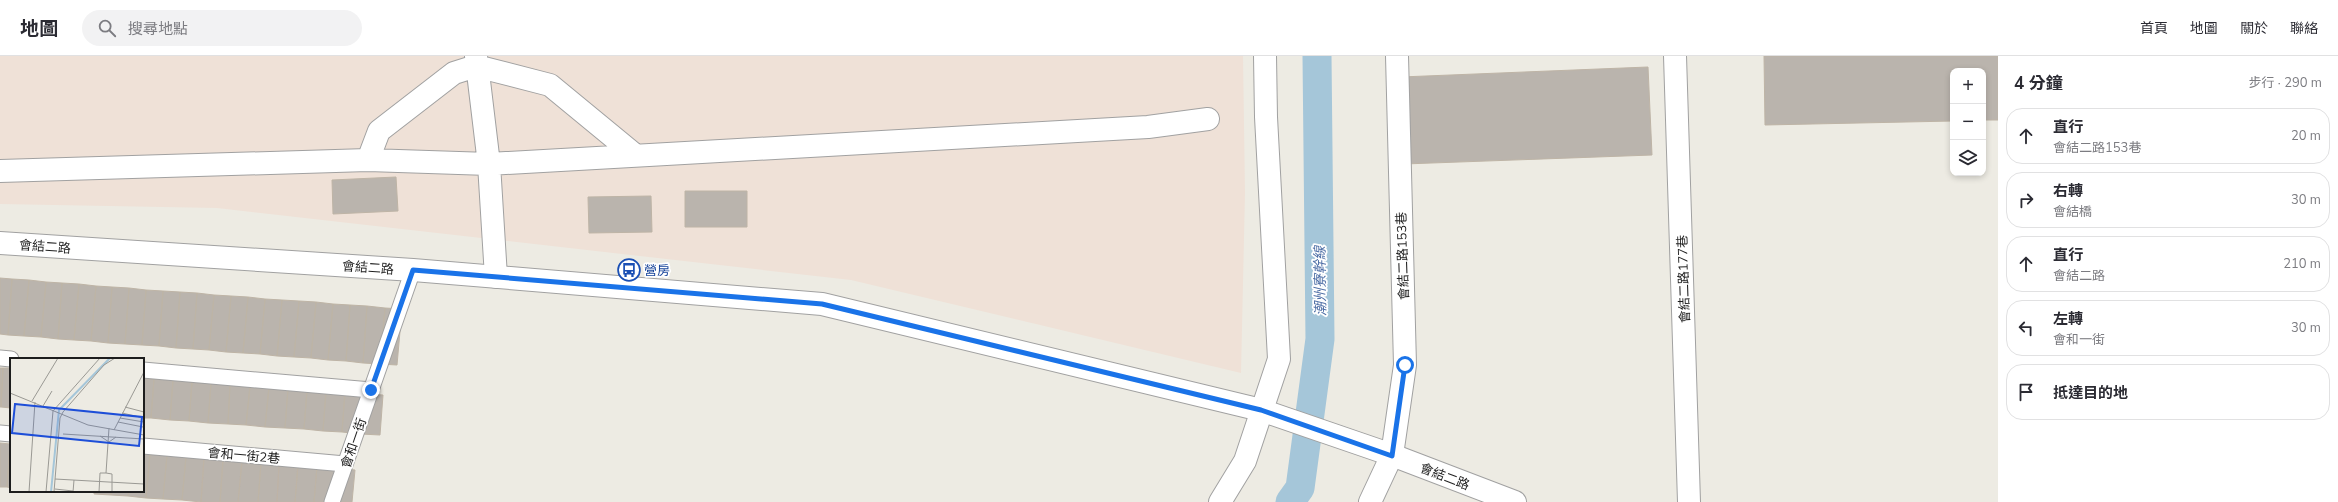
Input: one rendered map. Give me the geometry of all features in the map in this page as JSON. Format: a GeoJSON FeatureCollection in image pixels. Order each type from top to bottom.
{"type":"FeatureCollection","features":[{"type":"Feature","properties":{"kind":"street"},"geometry":{"type":"LineString","coordinates":[[1220,502],[1245,461],[1268,412],[1279,359],[1265,56]]}},
{"type":"Feature","properties":{"kind":"street","name":"會結二路153巷"},"geometry":{"type":"LineString","coordinates":[[1370,502],[1405,365],[1397,56]]}},
{"type":"Feature","properties":{"kind":"street","name":"會結二路177巷"},"geometry":{"type":"LineString","coordinates":[[1675,56],[1689,502]]}},
{"type":"Feature","properties":{"kind":"street"},"geometry":{"type":"LineString","coordinates":[[368,160],[379,131],[454,73],[476,61],[550,85],[635,155]]}},
{"type":"Feature","properties":{"kind":"street"},"geometry":{"type":"LineString","coordinates":[[476,61],[489,164],[496,277]]}},
{"type":"Feature","properties":{"kind":"street"},"geometry":{"type":"LineString","coordinates":[[0,170],[368,160],[489,164],[1148,127],[1208,119]]}},
{"type":"Feature","properties":{"kind":"street","name":"會結二路"},"geometry":{"type":"LineString","coordinates":[[0,243],[413,270],[822,304],[1268,412],[1515,502]]}},
{"type":"Feature","properties":{"kind":"lane","name":"會和一街"},"geometry":{"type":"LineString","coordinates":[[332,502],[413,270]]}},
{"type":"Feature","properties":{"kind":"lane"},"geometry":{"type":"LineString","coordinates":[[0,358],[10,359]]}},
{"type":"Feature","properties":{"kind":"lane"},"geometry":{"type":"LineString","coordinates":[[144,370],[371,390]]}},
{"type":"Feature","properties":{"kind":"lane"},"geometry":{"type":"LineString","coordinates":[[0,433],[10,434]]}},
{"type":"Feature","properties":{"kind":"lane","name":"會和一街2巷"},"geometry":{"type":"LineString","coordinates":[[144,446],[345,464]]}},
{"type":"Feature","properties":{"kind":"shaded area"},"geometry":{"type":"Polygon","coordinates":[[[0,56],[1243,56],[1245,193],[1241,373],[851,280],[217,208],[0,204],[0,56]]]}},
{"type":"Feature","properties":{"kind":"building"},"geometry":{"type":"Polygon","coordinates":[[[1764,56],[1998,56],[1998,120],[1986,120],[1986,68],[1950,68],[1950,121],[1765,125],[1764,56]]]}},
{"type":"Feature","properties":{"kind":"building"},"geometry":{"type":"Polygon","coordinates":[[[1648,67],[1652,155],[1404,164],[1401,77],[1648,67]]]}},
{"type":"Feature","properties":{"kind":"building"},"geometry":{"type":"Polygon","coordinates":[[[396,177],[398,211],[333,214],[332,180],[396,177]]]}},
{"type":"Feature","properties":{"kind":"building"},"geometry":{"type":"Polygon","coordinates":[[[685,191],[747,191],[747,227],[685,227],[685,191]]]}},
{"type":"Feature","properties":{"kind":"building"},"geometry":{"type":"Polygon","coordinates":[[[651,196],[652,232],[589,233],[588,197],[651,196]]]}},
{"type":"Feature","properties":{"kind":"building"},"geometry":{"type":"Polygon","coordinates":[[[0,278],[12,279],[8,335],[0,334],[0,278]]]}},
{"type":"Feature","properties":{"kind":"building"},"geometry":{"type":"Polygon","coordinates":[[[12,279],[29,280],[24,336],[8,335],[12,279]]]}},
{"type":"Feature","properties":{"kind":"building"},"geometry":{"type":"Polygon","coordinates":[[[29,280],[46,282],[41,337],[24,336],[29,280]]]}},
{"type":"Feature","properties":{"kind":"building"},"geometry":{"type":"Polygon","coordinates":[[[46,282],[62,283],[58,339],[41,337],[46,282]]]}},
{"type":"Feature","properties":{"kind":"building"},"geometry":{"type":"Polygon","coordinates":[[[62,283],[79,284],[74,340],[58,339],[62,283]]]}},
{"type":"Feature","properties":{"kind":"building"},"geometry":{"type":"Polygon","coordinates":[[[79,284],[96,286],[91,341],[74,340],[79,284]]]}},
{"type":"Feature","properties":{"kind":"building"},"geometry":{"type":"Polygon","coordinates":[[[96,286],[112,287],[108,343],[91,341],[96,286]]]}},
{"type":"Feature","properties":{"kind":"building"},"geometry":{"type":"Polygon","coordinates":[[[112,287],[129,288],[125,344],[108,343],[112,287]]]}},
{"type":"Feature","properties":{"kind":"building"},"geometry":{"type":"Polygon","coordinates":[[[129,288],[146,290],[142,345],[125,344],[129,288]]]}},
{"type":"Feature","properties":{"kind":"building"},"geometry":{"type":"Polygon","coordinates":[[[146,290],[163,291],[159,346],[142,345],[146,290]]]}},
{"type":"Feature","properties":{"kind":"building"},"geometry":{"type":"Polygon","coordinates":[[[163,291],[180,292],[176,348],[159,346],[163,291]]]}},
{"type":"Feature","properties":{"kind":"building"},"geometry":{"type":"Polygon","coordinates":[[[180,292],[197,293],[193,349],[176,348],[180,292]]]}},
{"type":"Feature","properties":{"kind":"building"},"geometry":{"type":"Polygon","coordinates":[[[197,293],[214,295],[209,350],[193,349],[197,293]]]}},
{"type":"Feature","properties":{"kind":"building"},"geometry":{"type":"Polygon","coordinates":[[[214,295],[231,296],[226,352],[209,350],[214,295]]]}},
{"type":"Feature","properties":{"kind":"building"},"geometry":{"type":"Polygon","coordinates":[[[231,296],[248,297],[243,353],[226,352],[231,296]]]}},
{"type":"Feature","properties":{"kind":"building"},"geometry":{"type":"Polygon","coordinates":[[[248,297],[265,299],[260,354],[243,353],[248,297]]]}},
{"type":"Feature","properties":{"kind":"building"},"geometry":{"type":"Polygon","coordinates":[[[265,299],[282,300],[277,356],[260,354],[265,299]]]}},
{"type":"Feature","properties":{"kind":"building"},"geometry":{"type":"Polygon","coordinates":[[[282,300],[299,301],[294,357],[277,356],[282,300]]]}},
{"type":"Feature","properties":{"kind":"building"},"geometry":{"type":"Polygon","coordinates":[[[299,301],[316,302],[311,358],[294,357],[299,301]]]}},
{"type":"Feature","properties":{"kind":"building"},"geometry":{"type":"Polygon","coordinates":[[[316,302],[333,304],[328,360],[311,358],[316,302]]]}},
{"type":"Feature","properties":{"kind":"building"},"geometry":{"type":"Polygon","coordinates":[[[333,304],[350,305],[346,361],[328,360],[333,304]]]}},
{"type":"Feature","properties":{"kind":"building"},"geometry":{"type":"Polygon","coordinates":[[[350,305],[367,306],[363,363],[346,361],[350,305]]]}},
{"type":"Feature","properties":{"kind":"building"},"geometry":{"type":"Polygon","coordinates":[[[367,306],[385,308],[380,364],[363,363],[367,306]]]}},
{"type":"Feature","properties":{"kind":"building"},"geometry":{"type":"Polygon","coordinates":[[[385,308],[402,309],[397,365],[380,364],[385,308]]]}},
{"type":"Feature","properties":{"kind":"building"},"geometry":{"type":"Polygon","coordinates":[[[0,368],[3,368],[1,407],[0,407],[0,368]]]}},
{"type":"Feature","properties":{"kind":"building"},"geometry":{"type":"Polygon","coordinates":[[[3,368],[10,368],[10,408],[1,407],[3,368]]]}},
{"type":"Feature","properties":{"kind":"building"},"geometry":{"type":"Polygon","coordinates":[[[144,378],[154,379],[151,418],[144,418],[144,378]]]}},
{"type":"Feature","properties":{"kind":"building"},"geometry":{"type":"Polygon","coordinates":[[[154,379],[173,380],[170,420],[151,418],[154,379]]]}},
{"type":"Feature","properties":{"kind":"building"},"geometry":{"type":"Polygon","coordinates":[[[173,380],[192,382],[189,421],[170,420],[173,380]]]}},
{"type":"Feature","properties":{"kind":"building"},"geometry":{"type":"Polygon","coordinates":[[[192,382],[211,383],[208,423],[189,421],[192,382]]]}},
{"type":"Feature","properties":{"kind":"building"},"geometry":{"type":"Polygon","coordinates":[[[211,383],[230,384],[228,424],[208,423],[211,383]]]}},
{"type":"Feature","properties":{"kind":"building"},"geometry":{"type":"Polygon","coordinates":[[[230,384],[250,386],[246,425],[228,424],[230,384]]]}},
{"type":"Feature","properties":{"kind":"building"},"geometry":{"type":"Polygon","coordinates":[[[250,386],[269,387],[265,427],[246,425],[250,386]]]}},
{"type":"Feature","properties":{"kind":"building"},"geometry":{"type":"Polygon","coordinates":[[[269,387],[288,388],[285,428],[265,427],[269,387]]]}},
{"type":"Feature","properties":{"kind":"building"},"geometry":{"type":"Polygon","coordinates":[[[288,388],[307,390],[304,429],[285,428],[288,388]]]}},
{"type":"Feature","properties":{"kind":"building"},"geometry":{"type":"Polygon","coordinates":[[[307,390],[326,391],[323,431],[304,429],[307,390]]]}},
{"type":"Feature","properties":{"kind":"building"},"geometry":{"type":"Polygon","coordinates":[[[326,391],[345,392],[342,432],[323,431],[326,391]]]}},
{"type":"Feature","properties":{"kind":"building"},"geometry":{"type":"Polygon","coordinates":[[[345,392],[364,394],[361,434],[342,432],[345,392]]]}},
{"type":"Feature","properties":{"kind":"building"},"geometry":{"type":"Polygon","coordinates":[[[364,394],[383,395],[380,435],[361,434],[364,394]]]}},
{"type":"Feature","properties":{"kind":"building"},"geometry":{"type":"Polygon","coordinates":[[[0,443],[10,444],[7,487],[0,487],[0,443]]]}},
{"type":"Feature","properties":{"kind":"building"},"geometry":{"type":"Polygon","coordinates":[[[10,444],[10,488],[7,487],[10,444]]]}},
{"type":"Feature","properties":{"kind":"building"},"geometry":{"type":"Polygon","coordinates":[[[144,453],[150,454],[146,498],[128,496],[129,492],[144,492],[144,453]]]}},
{"type":"Feature","properties":{"kind":"building"},"geometry":{"type":"Polygon","coordinates":[[[150,454],[167,455],[163,499],[146,498],[150,454]]]}},
{"type":"Feature","properties":{"kind":"building"},"geometry":{"type":"Polygon","coordinates":[[[167,455],[186,457],[182,500],[163,499],[167,455]]]}},
{"type":"Feature","properties":{"kind":"building"},"geometry":{"type":"Polygon","coordinates":[[[186,457],[204,458],[201,502],[182,500],[186,457]]]}},
{"type":"Feature","properties":{"kind":"building"},"geometry":{"type":"Polygon","coordinates":[[[204,458],[223,460],[220,502],[201,502],[204,458]]]}},
{"type":"Feature","properties":{"kind":"building"},"geometry":{"type":"Polygon","coordinates":[[[223,460],[242,461],[238,502],[220,502],[223,460]]]}},
{"type":"Feature","properties":{"kind":"building"},"geometry":{"type":"Polygon","coordinates":[[[242,461],[261,463],[258,502],[238,502],[242,461]]]}},
{"type":"Feature","properties":{"kind":"building"},"geometry":{"type":"Polygon","coordinates":[[[261,463],[279,464],[277,502],[258,502],[261,463]]]}},
{"type":"Feature","properties":{"kind":"building"},"geometry":{"type":"Polygon","coordinates":[[[279,464],[298,465],[295,502],[277,502],[279,464]]]}},
{"type":"Feature","properties":{"kind":"building"},"geometry":{"type":"Polygon","coordinates":[[[298,465],[317,467],[314,502],[295,502],[298,465]]]}},
{"type":"Feature","properties":{"kind":"building"},"geometry":{"type":"Polygon","coordinates":[[[317,467],[336,468],[333,502],[314,502],[317,467]]]}},
{"type":"Feature","properties":{"kind":"building"},"geometry":{"type":"Polygon","coordinates":[[[336,468],[355,470],[352,502],[333,502],[336,468]]]}},
{"type":"Feature","properties":{"kind":"building"},"geometry":{"type":"Polygon","coordinates":[[[94,492],[111,492],[111,495],[94,494],[94,492]]]}},
{"type":"Feature","properties":{"kind":"building"},"geometry":{"type":"Polygon","coordinates":[[[111,492],[129,492],[128,496],[111,495],[111,492]]]}},
{"type":"Feature","properties":{"kind":"waterway","name":"潮州寮幹線"},"geometry":{"type":"LineString","coordinates":[[1290,502],[1300,488],[1320,339],[1317,56]]}},
{"type":"Feature","properties":{"kind":"place","name":"營房"},"geometry":{"type":"Point","coordinates":[629,270]}},
{"type":"Feature","properties":{"kind":"route"},"geometry":{"type":"LineString","coordinates":[[371,390],[413,270],[822,304],[1261,410],[1392,456],[1405,365]]}}]}
